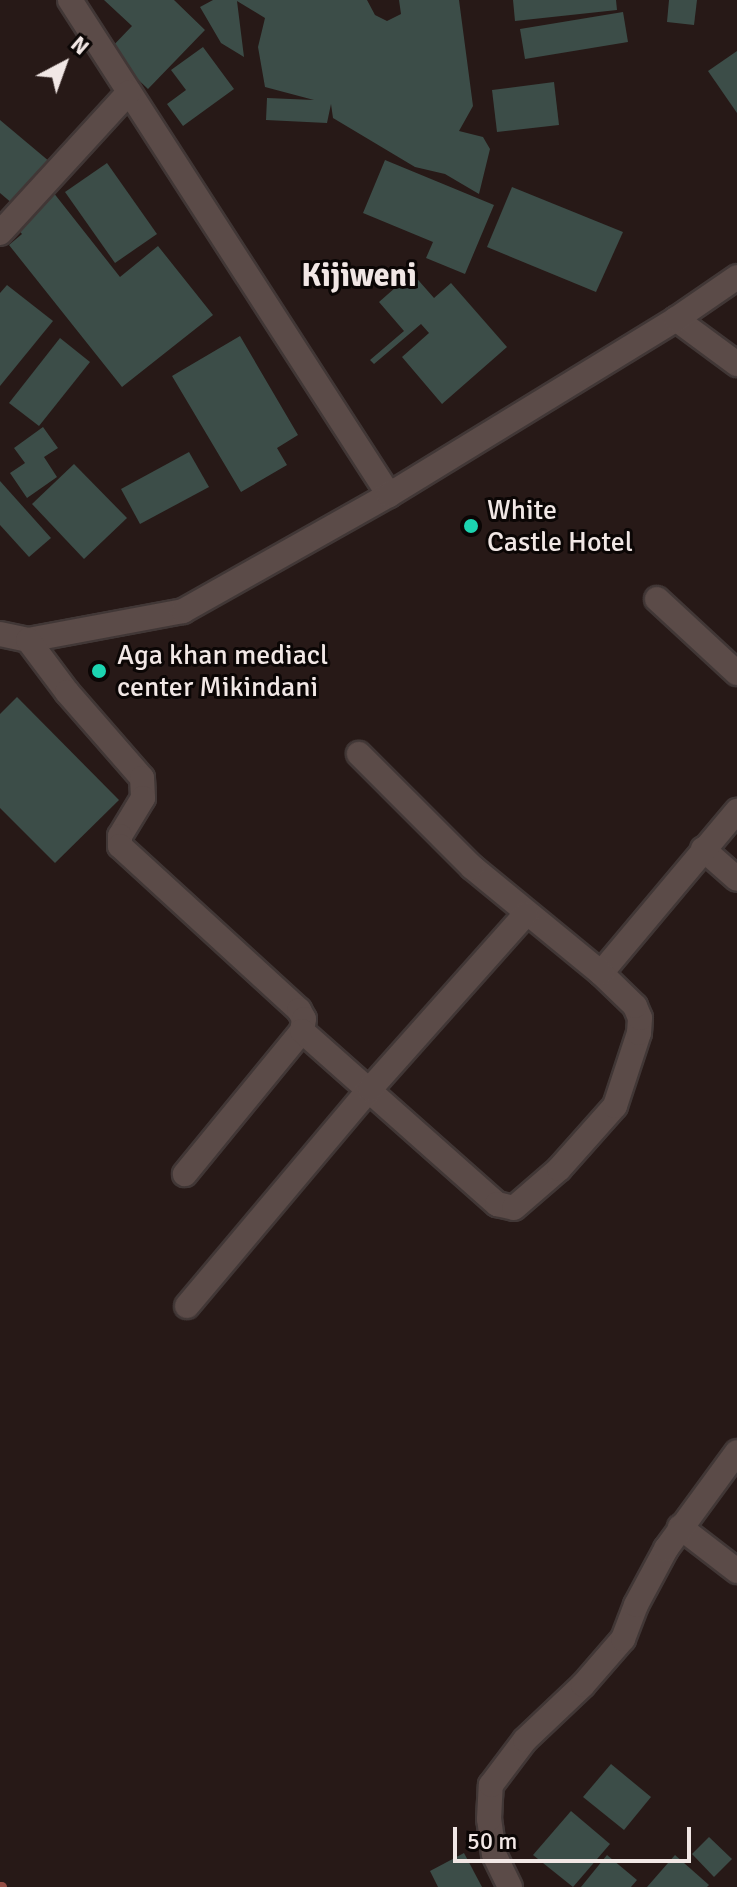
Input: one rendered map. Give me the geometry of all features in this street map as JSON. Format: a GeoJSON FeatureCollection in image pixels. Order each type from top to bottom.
{"type":"FeatureCollection","features":[{"type":"Feature","properties":{"kind":"street"},"geometry":{"type":"LineString","coordinates":[[70,0],[389,495]]}},
{"type":"Feature","properties":{"kind":"street"},"geometry":{"type":"LineString","coordinates":[[0,233],[129,92]]}},
{"type":"Feature","properties":{"kind":"street"},"geometry":{"type":"LineString","coordinates":[[0,634],[28,640],[183,611],[389,495],[676,319],[737,277]]}},
{"type":"Feature","properties":{"kind":"street"},"geometry":{"type":"LineString","coordinates":[[676,319],[737,364]]}},
{"type":"Feature","properties":{"kind":"street"},"geometry":{"type":"LineString","coordinates":[[657,599],[737,673]]}},
{"type":"Feature","properties":{"kind":"street"},"geometry":{"type":"LineString","coordinates":[[28,640],[67,692],[142,778],[143,798],[120,836],[120,846],[299,1010],[304,1019],[302,1031],[185,1174]]}},
{"type":"Feature","properties":{"kind":"street"},"geometry":{"type":"LineString","coordinates":[[302,1031],[497,1204],[514,1208],[538,1190],[615,1106],[625,1083],[640,1018],[635,1006],[601,973],[526,914],[461,857],[359,754]]}},
{"type":"Feature","properties":{"kind":"street"},"geometry":{"type":"LineString","coordinates":[[601,973],[737,811]]}},
{"type":"Feature","properties":{"kind":"street"},"geometry":{"type":"LineString","coordinates":[[703,849],[737,879]]}},
{"type":"Feature","properties":{"kind":"street"},"geometry":{"type":"LineString","coordinates":[[187,1306],[370,1089],[526,914]]}},
{"type":"Feature","properties":{"kind":"street"},"geometry":{"type":"LineString","coordinates":[[510,1887],[494,1854],[489,1819],[491,1785],[525,1740],[583,1685],[623,1639],[636,1605],[680,1527],[737,1452]]}},
{"type":"Feature","properties":{"kind":"street"},"geometry":{"type":"LineString","coordinates":[[680,1527],[737,1571]]}},
{"type":"Feature","properties":{"kind":"building"},"geometry":{"type":"Polygon","coordinates":[[[104,0],[174,0],[205,30],[148,89],[108,51],[132,26],[104,0]]]}},
{"type":"Feature","properties":{"kind":"building"},"geometry":{"type":"Polygon","coordinates":[[[213,0],[367,0],[375,15],[387,21],[401,14],[399,0],[459,0],[473,106],[459,131],[483,137],[490,149],[479,194],[445,174],[415,167],[333,118],[331,104],[327,123],[266,120],[267,98],[314,100],[265,87],[258,47],[265,18],[237,1],[244,57],[221,43],[200,7],[213,0]]]}},
{"type":"Feature","properties":{"kind":"building"},"geometry":{"type":"Polygon","coordinates":[[[513,0],[616,0],[617,10],[515,21],[513,0]]]}},
{"type":"Feature","properties":{"kind":"building"},"geometry":{"type":"Polygon","coordinates":[[[669,0],[697,0],[694,25],[667,22],[669,0]]]}},
{"type":"Feature","properties":{"kind":"building"},"geometry":{"type":"Polygon","coordinates":[[[623,12],[628,42],[525,59],[520,29],[623,12]]]}},
{"type":"Feature","properties":{"kind":"building"},"geometry":{"type":"Polygon","coordinates":[[[203,47],[234,89],[183,126],[167,104],[186,90],[171,70],[203,47]]]}},
{"type":"Feature","properties":{"kind":"building"},"geometry":{"type":"Polygon","coordinates":[[[737,51],[737,113],[708,71],[737,51]]]}},
{"type":"Feature","properties":{"kind":"building"},"geometry":{"type":"Polygon","coordinates":[[[554,82],[559,125],[497,132],[492,90],[554,82]]]}},
{"type":"Feature","properties":{"kind":"building"},"geometry":{"type":"Polygon","coordinates":[[[0,120],[56,167],[20,210],[0,193],[0,120]]]}},
{"type":"Feature","properties":{"kind":"building"},"geometry":{"type":"Polygon","coordinates":[[[385,160],[494,205],[465,274],[426,258],[433,242],[363,213],[385,160]]]}},
{"type":"Feature","properties":{"kind":"building"},"geometry":{"type":"Polygon","coordinates":[[[107,163],[157,234],[115,263],[65,192],[107,163]]]}},
{"type":"Feature","properties":{"kind":"building"},"geometry":{"type":"Polygon","coordinates":[[[512,187],[623,232],[596,292],[487,247],[512,187]]]}},
{"type":"Feature","properties":{"kind":"building"},"geometry":{"type":"Polygon","coordinates":[[[53,192],[120,277],[158,246],[213,315],[122,387],[9,245],[22,234],[13,223],[53,192]]]}},
{"type":"Feature","properties":{"kind":"building"},"geometry":{"type":"Polygon","coordinates":[[[412,273],[434,298],[451,283],[507,347],[442,404],[402,357],[429,333],[421,324],[374,364],[370,360],[404,331],[379,302],[412,273]]]}},
{"type":"Feature","properties":{"kind":"building"},"geometry":{"type":"Polygon","coordinates":[[[7,285],[53,321],[0,386],[0,293],[7,285]]]}},
{"type":"Feature","properties":{"kind":"building"},"geometry":{"type":"Polygon","coordinates":[[[240,336],[298,435],[277,448],[287,465],[241,492],[172,376],[240,336]]]}},
{"type":"Feature","properties":{"kind":"building"},"geometry":{"type":"Polygon","coordinates":[[[60,338],[90,362],[39,426],[9,403],[60,338]]]}},
{"type":"Feature","properties":{"kind":"building"},"geometry":{"type":"Polygon","coordinates":[[[43,427],[58,448],[44,457],[57,477],[27,498],[10,473],[25,463],[14,448],[43,427]]]}},
{"type":"Feature","properties":{"kind":"building"},"geometry":{"type":"Polygon","coordinates":[[[189,452],[209,487],[140,524],[121,489],[189,452]]]}},
{"type":"Feature","properties":{"kind":"building"},"geometry":{"type":"Polygon","coordinates":[[[74,464],[127,518],[84,559],[32,504],[74,464]]]}},
{"type":"Feature","properties":{"kind":"building"},"geometry":{"type":"Polygon","coordinates":[[[0,481],[51,538],[29,557],[0,525],[0,481]]]}},
{"type":"Feature","properties":{"kind":"building"},"geometry":{"type":"Polygon","coordinates":[[[17,697],[119,800],[55,863],[0,808],[0,714],[17,697]]]}},
{"type":"Feature","properties":{"kind":"building"},"geometry":{"type":"Polygon","coordinates":[[[611,1764],[651,1797],[624,1830],[583,1797],[611,1764]]]}},
{"type":"Feature","properties":{"kind":"building"},"geometry":{"type":"Polygon","coordinates":[[[571,1811],[610,1844],[573,1887],[533,1855],[571,1811]]]}},
{"type":"Feature","properties":{"kind":"building"},"geometry":{"type":"Polygon","coordinates":[[[709,1837],[732,1859],[714,1877],[692,1854],[709,1837]]]}},
{"type":"Feature","properties":{"kind":"building"},"geometry":{"type":"Polygon","coordinates":[[[464,1853],[482,1887],[438,1887],[430,1871],[464,1853]]]}},
{"type":"Feature","properties":{"kind":"building"},"geometry":{"type":"Polygon","coordinates":[[[607,1855],[637,1880],[631,1887],[581,1887],[607,1855]]]}},
{"type":"Feature","properties":{"kind":"building"},"geometry":{"type":"Polygon","coordinates":[[[675,1855],[709,1885],[647,1887],[675,1855]]]}},
{"type":"Feature","properties":{"kind":"place","name":"White Castle Hotel"},"geometry":{"type":"Point","coordinates":[471,526]}},
{"type":"Feature","properties":{"kind":"place","name":"Aga khan mediacl center Mikindani"},"geometry":{"type":"Point","coordinates":[99,671]}},
{"type":"Feature","properties":{"kind":"district","name":"Kijiweni"},"geometry":{"type":"Point","coordinates":[359,276]}}]}
